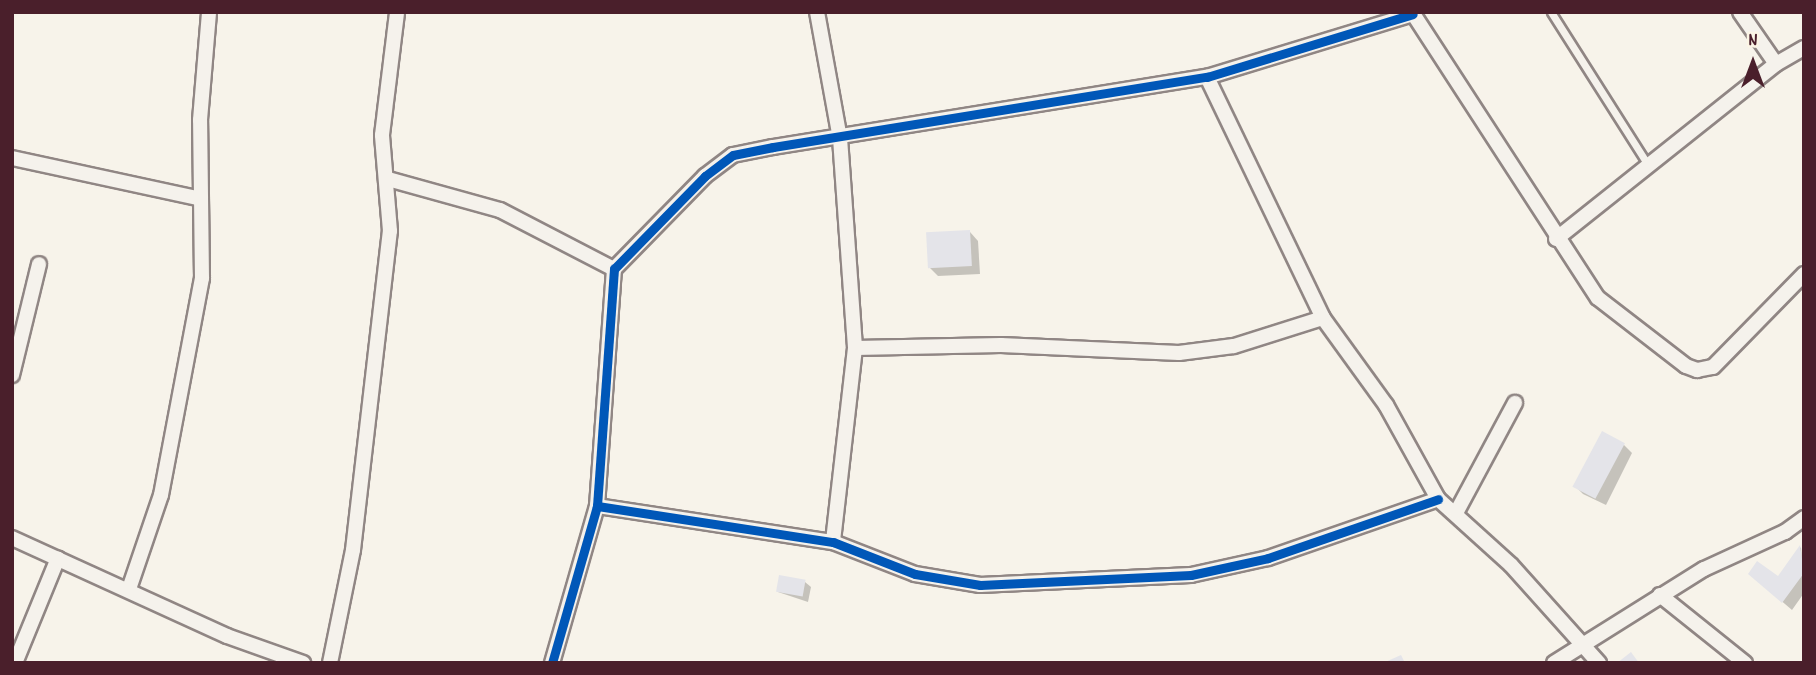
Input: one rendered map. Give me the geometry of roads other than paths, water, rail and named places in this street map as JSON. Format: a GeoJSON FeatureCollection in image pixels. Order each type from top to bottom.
{"type":"FeatureCollection","features":[{"type":"Feature","properties":{"kind":"street"},"geometry":{"type":"LineString","coordinates":[[129,589],[161,495],[202,278],[200,120],[209,12]]}},
{"type":"Feature","properties":{"kind":"street"},"geometry":{"type":"LineString","coordinates":[[330,663],[354,550],[370,426],[390,231],[388,179],[382,135],[397,12]]}},
{"type":"Feature","properties":{"kind":"street"},"geometry":{"type":"LineString","coordinates":[[817,12],[840,138],[855,348],[833,542]]}},
{"type":"Feature","properties":{"kind":"street"},"geometry":{"type":"LineString","coordinates":[[1740,12],[1776,64]]}},
{"type":"Feature","properties":{"kind":"street"},"geometry":{"type":"LineString","coordinates":[[552,663],[597,506],[614,269],[705,176],[733,155],[1207,77],[1412,13],[1556,239],[1598,298],[1627,325],[1697,370],[1713,367],[1804,274]]}},
{"type":"Feature","properties":{"kind":"street"},"geometry":{"type":"LineString","coordinates":[[1556,239],[1776,64],[1804,48]]}},
{"type":"Feature","properties":{"kind":"street"},"geometry":{"type":"LineString","coordinates":[[1207,77],[1323,318],[1386,405],[1438,499],[1456,513],[1584,643],[1599,663]]}},
{"type":"Feature","properties":{"kind":"street"},"geometry":{"type":"LineString","coordinates":[[12,158],[201,199]]}},
{"type":"Feature","properties":{"kind":"street"},"geometry":{"type":"LineString","coordinates":[[388,179],[500,210],[614,269]]}},
{"type":"Feature","properties":{"kind":"street"},"geometry":{"type":"LineString","coordinates":[[12,375],[40,264]]}},
{"type":"Feature","properties":{"kind":"street"},"geometry":{"type":"LineString","coordinates":[[855,348],[1002,345],[1179,353],[1234,346],[1323,318]]}},
{"type":"Feature","properties":{"kind":"street"},"geometry":{"type":"LineString","coordinates":[[1456,513],[1516,403]]}},
{"type":"Feature","properties":{"kind":"street"},"geometry":{"type":"LineString","coordinates":[[597,506],[833,542],[915,574],[980,585],[1191,575],[1268,558],[1438,499]]}},
{"type":"Feature","properties":{"kind":"street"},"geometry":{"type":"LineString","coordinates":[[1554,663],[1660,595],[1804,518]]}},
{"type":"Feature","properties":{"kind":"street"},"geometry":{"type":"LineString","coordinates":[[12,538],[129,589],[227,636],[303,663]]}},
{"type":"Feature","properties":{"kind":"street"},"geometry":{"type":"LineString","coordinates":[[15,663],[58,558]]}},
{"type":"Feature","properties":{"kind":"street"},"geometry":{"type":"LineString","coordinates":[[1660,595],[1745,663]]}},
{"type":"Feature","properties":{"kind":"lane"},"geometry":{"type":"LineString","coordinates":[[1550,12],[1648,165]]}}]}
